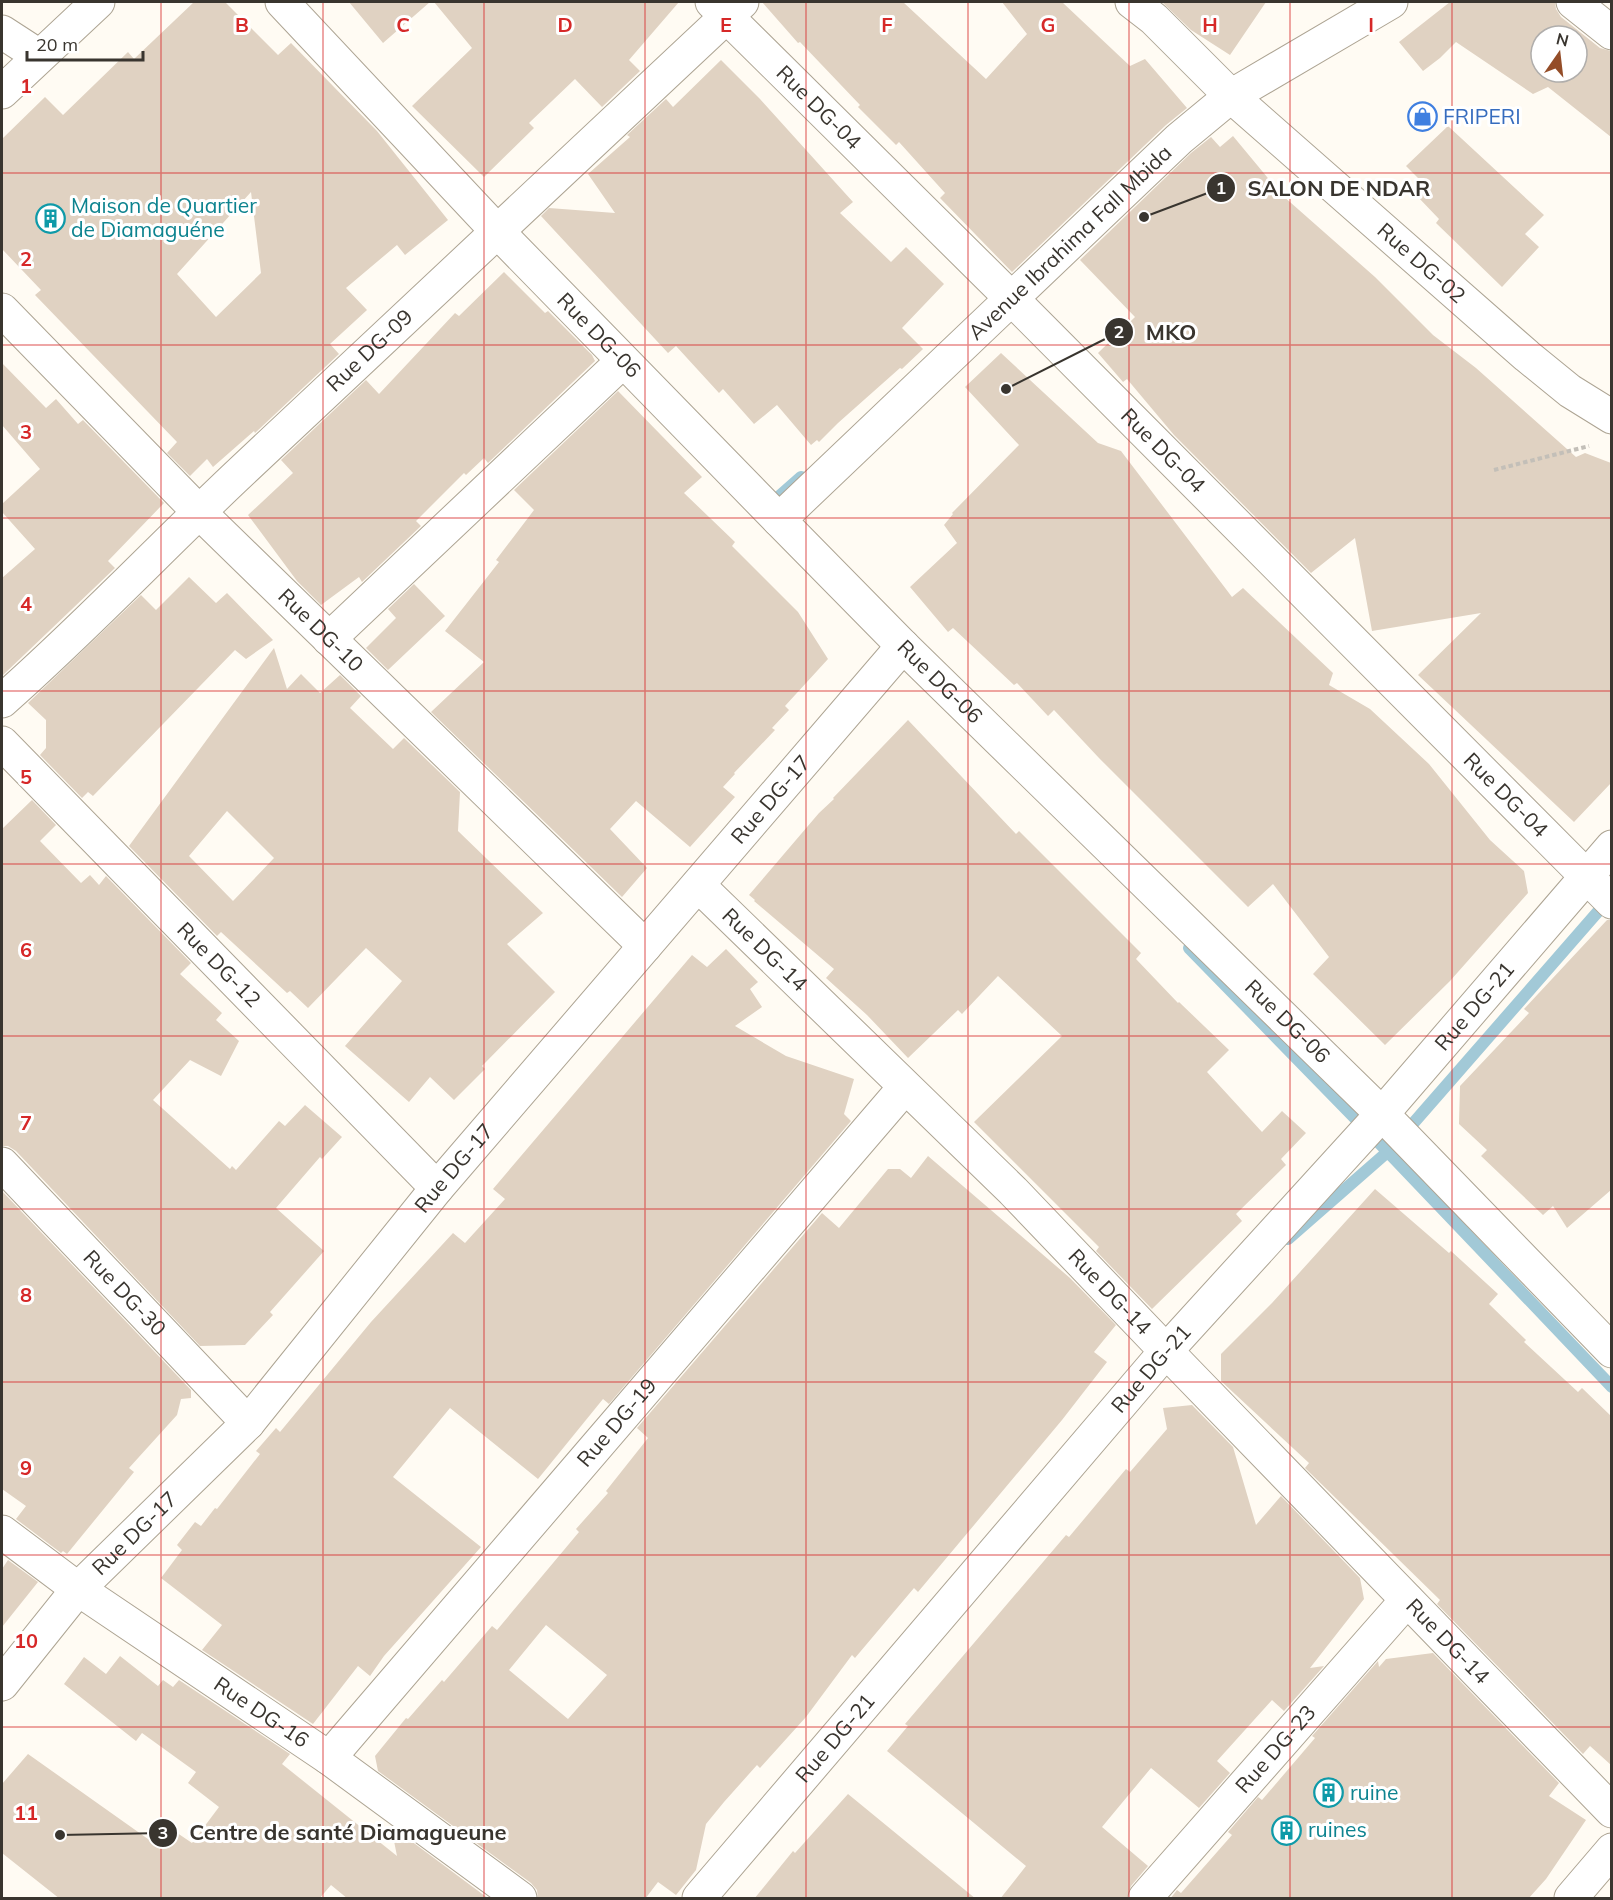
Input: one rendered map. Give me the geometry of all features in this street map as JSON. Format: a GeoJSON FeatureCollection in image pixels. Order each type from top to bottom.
{"type":"FeatureCollection","features":[{"type":"Feature","properties":{"kind":"street"},"geometry":{"type":"LineString","coordinates":[[2,92],[98,2]]}},
{"type":"Feature","properties":{"kind":"street","name":"Rue DG-06"},"geometry":{"type":"LineString","coordinates":[[282,2],[496,230],[903,646],[1382,1114],[1611,1352]]}},
{"type":"Feature","properties":{"kind":"street","name":"Rue DG-02"},"geometry":{"type":"LineString","coordinates":[[1132,2],[1154,19],[1231,96],[1527,356],[1570,391],[1611,417]]}},
{"type":"Feature","properties":{"kind":"street","name":"Avenue Ibrahima Fall Mbida"},"geometry":{"type":"LineString","coordinates":[[779,520],[1179,139],[1231,96],[1391,2]]}},
{"type":"Feature","properties":{"kind":"street"},"geometry":{"type":"LineString","coordinates":[[1573,2],[1611,33]]}},
{"type":"Feature","properties":{"kind":"street","name":"Rue DG-09"},"geometry":{"type":"LineString","coordinates":[[2,701],[50,659],[199,512],[496,230],[727,6]]}},
{"type":"Feature","properties":{"kind":"street","name":"Rue DG-04"},"geometry":{"type":"LineString","coordinates":[[727,6],[1011,298],[1611,902]]}},
{"type":"Feature","properties":{"kind":"street"},"geometry":{"type":"LineString","coordinates":[[2,32],[39,56]]}},
{"type":"Feature","properties":{"kind":"street","name":"Rue DG-10"},"geometry":{"type":"LineString","coordinates":[[2,310],[199,512],[645,946]]}},
{"type":"Feature","properties":{"kind":"street"},"geometry":{"type":"LineString","coordinates":[[329,639],[623,361]]}},
{"type":"Feature","properties":{"kind":"street","name":"Rue DG-17"},"geometry":{"type":"LineString","coordinates":[[2,1684],[78,1589],[248,1423],[437,1188],[903,646]]}},
{"type":"Feature","properties":{"kind":"street","name":"Rue DG-12"},"geometry":{"type":"LineString","coordinates":[[2,743],[437,1188]]}},
{"type":"Feature","properties":{"kind":"street","name":"Rue DG-21"},"geometry":{"type":"LineString","coordinates":[[699,1899],[1166,1351],[1382,1114],[1611,848]]}},
{"type":"Feature","properties":{"kind":"street","name":"Rue DG-14"},"geometry":{"type":"LineString","coordinates":[[698,885],[1013,1191],[1611,1811]]}},
{"type":"Feature","properties":{"kind":"street","name":"Rue DG-19"},"geometry":{"type":"LineString","coordinates":[[329,1758],[905,1087]]}},
{"type":"Feature","properties":{"kind":"street","name":"Rue DG-30"},"geometry":{"type":"LineString","coordinates":[[2,1164],[248,1423]]}},
{"type":"Feature","properties":{"kind":"street","name":"Rue DG-16"},"geometry":{"type":"LineString","coordinates":[[2,1532],[78,1589],[329,1758],[520,1899]]}},
{"type":"Feature","properties":{"kind":"street","name":"Rue DG-23"},"geometry":{"type":"LineString","coordinates":[[1145,1899],[1407,1600]]}},
{"type":"Feature","properties":{"kind":"street"},"geometry":{"type":"LineString","coordinates":[[1571,1899],[1611,1850]]}},
{"type":"Feature","properties":{"kind":"path"},"geometry":{"type":"LineString","coordinates":[[1494,470],[1590,445]]}},
{"type":"Feature","properties":{"kind":"building"},"geometry":{"type":"Polygon","coordinates":[[[194,2],[225,2],[278,55],[291,43],[377,131],[448,220],[405,255],[397,245],[346,288],[367,310],[330,344],[339,354],[255,433],[254,431],[213,467],[207,459],[190,476],[167,453],[177,442],[35,295],[41,290],[2,249],[2,139],[45,97],[63,115],[128,52],[134,59],[194,2]],[[251,192],[177,274],[216,317],[261,273],[251,192]]]}},
{"type":"Feature","properties":{"kind":"building"},"geometry":{"type":"Polygon","coordinates":[[[349,2],[430,2],[383,43],[349,2]]]}},
{"type":"Feature","properties":{"kind":"building"},"geometry":{"type":"Polygon","coordinates":[[[434,2],[679,2],[629,60],[640,71],[602,107],[575,79],[529,123],[534,128],[484,177],[412,106],[472,48],[434,2]]]}},
{"type":"Feature","properties":{"kind":"building"},"geometry":{"type":"Polygon","coordinates":[[[762,2],[903,2],[986,79],[1027,34],[1002,2],[1062,2],[1130,66],[1145,59],[1187,108],[1166,125],[1012,272],[940,198],[945,193],[899,142],[896,145],[858,107],[860,105],[800,42],[798,43],[762,2]]]}},
{"type":"Feature","properties":{"kind":"building"},"geometry":{"type":"Polygon","coordinates":[[[1162,2],[1266,2],[1230,55],[1191,30],[1162,2]]]}},
{"type":"Feature","properties":{"kind":"building"},"geometry":{"type":"Polygon","coordinates":[[[1450,2],[1555,2],[1561,17],[1570,24],[1529,24],[1529,84],[1589,84],[1589,39],[1600,48],[1611,51],[1611,137],[1548,87],[1533,94],[1456,42],[1423,71],[1399,42],[1450,2]]]}},
{"type":"Feature","properties":{"kind":"building"},"geometry":{"type":"Polygon","coordinates":[[[721,60],[760,99],[853,202],[840,213],[891,262],[906,247],[944,284],[902,328],[923,349],[819,442],[817,440],[811,445],[777,405],[754,424],[723,389],[719,393],[676,346],[668,353],[541,216],[549,208],[615,213],[588,174],[630,137],[627,135],[666,99],[673,107],[721,60]]]}},
{"type":"Feature","properties":{"kind":"building"},"geometry":{"type":"Polygon","coordinates":[[[1448,126],[1544,215],[1525,234],[1539,247],[1502,287],[1436,223],[1439,219],[1417,196],[1427,187],[1406,166],[1448,126]]]}},
{"type":"Feature","properties":{"kind":"building"},"geometry":{"type":"Polygon","coordinates":[[[1233,136],[1282,195],[1375,277],[1433,335],[1476,368],[1576,457],[1585,453],[1611,463],[1611,783],[1574,822],[1418,675],[1481,613],[1372,631],[1355,538],[1311,573],[1174,435],[1127,379],[1123,382],[1098,353],[1135,317],[1080,260],[1191,153],[1211,137],[1220,147],[1233,136]]]}},
{"type":"Feature","properties":{"kind":"building"},"geometry":{"type":"Polygon","coordinates":[[[504,272],[545,313],[548,311],[592,355],[595,361],[488,463],[484,458],[466,475],[464,473],[416,521],[421,526],[362,582],[359,577],[321,605],[297,581],[248,515],[293,473],[281,460],[366,380],[379,394],[455,313],[459,316],[504,272]]]}},
{"type":"Feature","properties":{"kind":"building"},"geometry":{"type":"Polygon","coordinates":[[[1001,353],[1098,443],[1121,451],[1232,597],[1243,588],[1333,673],[1329,685],[1370,709],[1429,764],[1490,840],[1524,871],[1528,893],[1450,981],[1385,1045],[1313,974],[1329,957],[1273,884],[1248,907],[1054,710],[1048,716],[1017,683],[1014,685],[953,628],[948,632],[910,587],[957,543],[944,525],[952,513],[1019,445],[965,387],[1001,353]]]}},
{"type":"Feature","properties":{"kind":"building"},"geometry":{"type":"Polygon","coordinates":[[[2,363],[46,408],[56,399],[78,424],[83,420],[164,503],[108,561],[115,568],[2,676],[2,578],[35,549],[2,512],[2,504],[40,469],[2,425],[2,363]]]}},
{"type":"Feature","properties":{"kind":"building"},"geometry":{"type":"Polygon","coordinates":[[[618,391],[702,477],[684,493],[735,542],[732,546],[798,612],[828,659],[785,706],[789,710],[772,728],[775,730],[723,787],[735,797],[690,847],[636,801],[610,829],[647,868],[622,897],[431,712],[484,662],[445,631],[499,562],[496,560],[534,510],[514,490],[618,391]]]}},
{"type":"Feature","properties":{"kind":"building"},"geometry":{"type":"Polygon","coordinates":[[[189,577],[216,603],[227,593],[273,640],[246,659],[235,650],[93,796],[88,792],[82,798],[40,755],[46,748],[46,720],[28,703],[141,595],[156,610],[189,577]]]}},
{"type":"Feature","properties":{"kind":"building"},"geometry":{"type":"Polygon","coordinates":[[[414,584],[445,616],[388,670],[366,648],[396,618],[388,609],[414,584]]]}},
{"type":"Feature","properties":{"kind":"building"},"geometry":{"type":"Polygon","coordinates":[[[274,648],[287,689],[301,674],[320,693],[340,675],[361,696],[350,708],[393,749],[404,738],[460,792],[458,831],[543,913],[507,944],[555,992],[482,1066],[485,1069],[454,1100],[430,1077],[409,1102],[345,1046],[402,981],[366,948],[308,1008],[290,991],[287,993],[221,932],[217,936],[129,846],[274,648]],[[227,811],[189,856],[233,901],[274,858],[227,811]]]}},
{"type":"Feature","properties":{"kind":"building"},"geometry":{"type":"Polygon","coordinates":[[[908,720],[1016,834],[1019,831],[1141,953],[1136,959],[1178,1003],[1229,1050],[1207,1072],[1262,1132],[1282,1111],[1306,1133],[1281,1159],[1286,1165],[1236,1214],[1242,1221],[1152,1309],[1096,1251],[1099,1247],[974,1122],[1062,1036],[998,976],[962,1014],[958,1010],[908,1058],[867,1015],[826,978],[834,969],[749,895],[819,813],[908,720]]]}},
{"type":"Feature","properties":{"kind":"building"},"geometry":{"type":"Polygon","coordinates":[[[32,800],[56,825],[40,841],[81,883],[90,875],[99,885],[106,876],[191,963],[180,974],[222,1013],[216,1020],[239,1041],[221,1076],[190,1060],[153,1100],[230,1169],[232,1166],[236,1170],[279,1121],[285,1126],[305,1105],[342,1137],[322,1159],[320,1157],[276,1208],[324,1251],[270,1312],[273,1315],[245,1345],[200,1346],[16,1151],[8,1146],[2,1146],[2,829],[32,800]]]}},
{"type":"Feature","properties":{"kind":"building"},"geometry":{"type":"Polygon","coordinates":[[[1607,920],[1611,920],[1611,1190],[1567,1228],[1553,1206],[1543,1215],[1481,1156],[1487,1150],[1459,1124],[1460,1086],[1529,1013],[1524,1009],[1607,920]]]}},
{"type":"Feature","properties":{"kind":"building"},"geometry":{"type":"Polygon","coordinates":[[[726,949],[758,982],[750,989],[762,1007],[735,1026],[786,1056],[854,1079],[844,1114],[851,1121],[609,1404],[603,1399],[538,1479],[450,1408],[393,1477],[481,1547],[384,1656],[370,1676],[358,1666],[313,1724],[202,1650],[222,1625],[161,1578],[182,1550],[177,1545],[195,1522],[201,1526],[215,1508],[217,1509],[260,1454],[256,1451],[276,1428],[280,1432],[371,1322],[453,1233],[465,1243],[505,1199],[493,1189],[692,955],[707,967],[726,949]]]}},
{"type":"Feature","properties":{"kind":"building"},"geometry":{"type":"Polygon","coordinates":[[[928,1156],[1070,1278],[1116,1325],[1094,1352],[1107,1362],[1062,1420],[918,1592],[914,1588],[855,1658],[852,1655],[806,1717],[760,1768],[757,1765],[706,1824],[696,1870],[676,1895],[658,1882],[645,1899],[538,1899],[537,1890],[531,1883],[378,1771],[375,1756],[406,1718],[408,1719],[442,1680],[444,1682],[492,1626],[497,1630],[579,1532],[576,1529],[608,1493],[606,1491],[648,1438],[637,1428],[822,1213],[839,1228],[888,1169],[900,1169],[911,1178],[928,1156]],[[546,1625],[509,1670],[568,1719],[607,1675],[546,1625]]]}},
{"type":"Feature","properties":{"kind":"building"},"geometry":{"type":"Polygon","coordinates":[[[1375,1189],[1449,1253],[1451,1251],[1498,1294],[1489,1304],[1526,1340],[1524,1342],[1578,1392],[1582,1388],[1611,1416],[1611,1765],[1590,1746],[1583,1754],[1437,1604],[1440,1600],[1305,1468],[1309,1463],[1221,1381],[1221,1354],[1272,1303],[1375,1189]]]}},
{"type":"Feature","properties":{"kind":"building"},"geometry":{"type":"Polygon","coordinates":[[[2,1191],[191,1390],[191,1398],[181,1399],[177,1415],[129,1468],[134,1472],[67,1554],[63,1551],[61,1553],[16,1519],[26,1506],[2,1489],[2,1191]]]}},
{"type":"Feature","properties":{"kind":"building"},"geometry":{"type":"Polygon","coordinates":[[[1192,1405],[1233,1447],[1256,1525],[1281,1496],[1360,1578],[1364,1599],[1310,1668],[1324,1666],[1284,1711],[1272,1700],[1217,1761],[1230,1773],[1199,1808],[1151,1768],[1102,1827],[1148,1866],[1131,1886],[1127,1899],[1000,1899],[1026,1866],[887,1751],[908,1726],[905,1724],[1066,1535],[1069,1537],[1126,1469],[1130,1472],[1167,1429],[1163,1408],[1192,1405]]]}},
{"type":"Feature","properties":{"kind":"building"},"geometry":{"type":"Polygon","coordinates":[[[8,1560],[38,1582],[2,1627],[2,1569],[8,1560]]]}},
{"type":"Feature","properties":{"kind":"building"},"geometry":{"type":"Polygon","coordinates":[[[1433,1653],[1559,1783],[1549,1796],[1586,1820],[1546,1879],[1528,1899],[1170,1899],[1177,1890],[1181,1893],[1232,1835],[1228,1832],[1258,1797],[1262,1800],[1315,1738],[1312,1736],[1378,1661],[1379,1667],[1386,1659],[1433,1653]]]}},
{"type":"Feature","properties":{"kind":"building"},"geometry":{"type":"Polygon","coordinates":[[[120,1656],[158,1686],[163,1680],[173,1687],[179,1680],[290,1754],[282,1764],[397,1856],[391,1826],[489,1899],[348,1899],[331,1885],[319,1899],[60,1899],[2,1853],[2,1784],[28,1754],[148,1839],[161,1822],[192,1843],[219,1807],[188,1783],[196,1772],[142,1733],[136,1741],[64,1684],[84,1657],[106,1674],[120,1656]]]}},
{"type":"Feature","properties":{"kind":"building"},"geometry":{"type":"Polygon","coordinates":[[[848,1794],[976,1899],[754,1899],[793,1851],[795,1853],[848,1794]]]}},
{"type":"Feature","properties":{"kind":"waterway"},"geometry":{"type":"LineString","coordinates":[[767,507],[801,477]]}},
{"type":"Feature","properties":{"kind":"waterway"},"geometry":{"type":"LineString","coordinates":[[1403,1135],[1609,899]]}},
{"type":"Feature","properties":{"kind":"waterway"},"geometry":{"type":"LineString","coordinates":[[1189,948],[1612,1387]]}},
{"type":"Feature","properties":{"kind":"waterway"},"geometry":{"type":"LineString","coordinates":[[1288,1239],[1392,1148]]}},
{"type":"Feature","properties":{"kind":"place","name":"FRIPERI"},"geometry":{"type":"Point","coordinates":[1422,117]}},
{"type":"Feature","properties":{"kind":"place","name":"SALON DE NDAR"},"geometry":{"type":"Point","coordinates":[1144,217]}},
{"type":"Feature","properties":{"kind":"place","name":"Maison de Quartier de Diamaguéne"},"geometry":{"type":"Point","coordinates":[50,218]}},
{"type":"Feature","properties":{"kind":"place","name":"MKO"},"geometry":{"type":"Point","coordinates":[1006,389]}},
{"type":"Feature","properties":{"kind":"place","name":"ruine"},"geometry":{"type":"Point","coordinates":[1329,1793]}},
{"type":"Feature","properties":{"kind":"place","name":"ruines"},"geometry":{"type":"Point","coordinates":[1287,1830]}},
{"type":"Feature","properties":{"kind":"place","name":"Centre de santé Diamagueune"},"geometry":{"type":"Point","coordinates":[60,1835]}}]}
